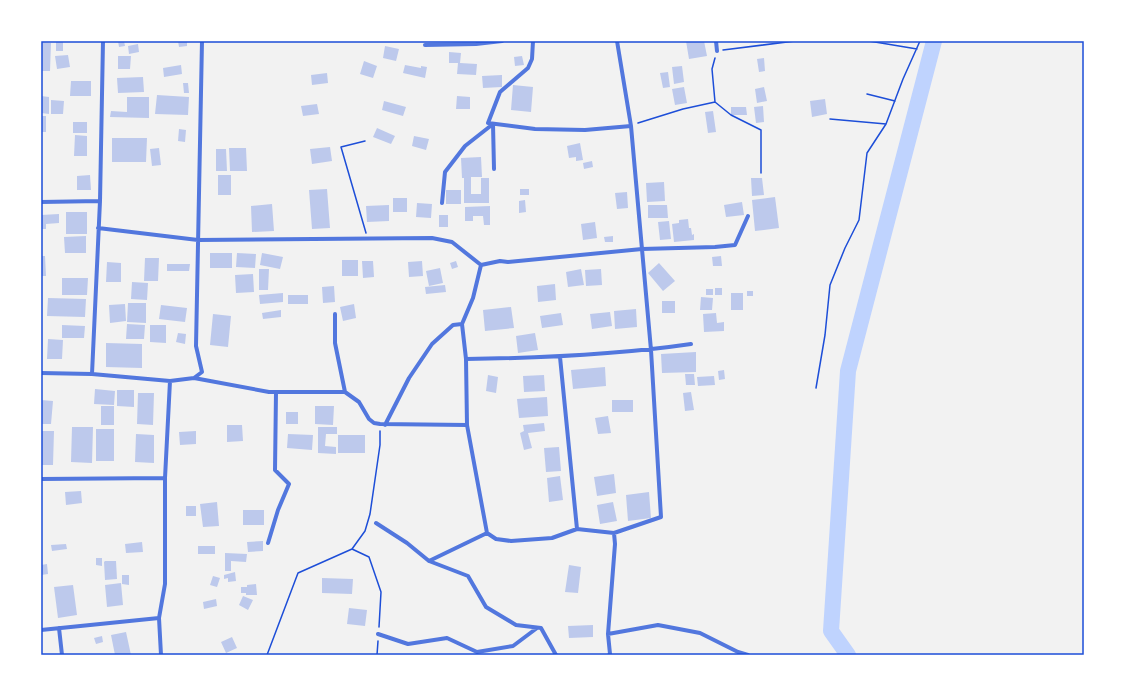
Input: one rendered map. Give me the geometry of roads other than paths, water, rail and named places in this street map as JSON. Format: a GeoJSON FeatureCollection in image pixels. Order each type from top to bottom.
{"type":"FeatureCollection","features":[{"type":"Feature","properties":{"kind":"street"},"geometry":{"type":"LineString","coordinates":[[92,374],[100,202],[103,41]]}},
{"type":"Feature","properties":{"kind":"street"},"geometry":{"type":"LineString","coordinates":[[194,378],[202,372],[196,346],[202,41]]}},
{"type":"Feature","properties":{"kind":"street"},"geometry":{"type":"LineString","coordinates":[[425,45],[476,44],[502,41]]}},
{"type":"Feature","properties":{"kind":"street"},"geometry":{"type":"LineString","coordinates":[[533,41],[532,59],[528,68],[500,92],[488,123],[535,129],[585,130],[630,126]]}},
{"type":"Feature","properties":{"kind":"street"},"geometry":{"type":"LineString","coordinates":[[487,533],[496,538],[511,541],[552,538],[577,529],[614,533],[661,517],[651,350],[642,249],[630,126],[617,41]]}},
{"type":"Feature","properties":{"kind":"street"},"geometry":{"type":"LineString","coordinates":[[716,41],[717,51]]}},
{"type":"Feature","properties":{"kind":"street"},"geometry":{"type":"LineString","coordinates":[[493,124],[494,169]]}},
{"type":"Feature","properties":{"kind":"street"},"geometry":{"type":"LineString","coordinates":[[442,203],[445,172],[465,146],[493,124]]}},
{"type":"Feature","properties":{"kind":"street"},"geometry":{"type":"LineString","coordinates":[[41,202],[100,202]]}},
{"type":"Feature","properties":{"kind":"street"},"geometry":{"type":"LineString","coordinates":[[481,265],[500,261],[508,262],[642,249],[715,247],[735,244],[748,216]]}},
{"type":"Feature","properties":{"kind":"street"},"geometry":{"type":"LineString","coordinates":[[98,228],[198,240],[432,238],[452,242],[481,265]]}},
{"type":"Feature","properties":{"kind":"street"},"geometry":{"type":"LineString","coordinates":[[481,265],[473,298],[462,324],[466,359],[467,426],[487,533]]}},
{"type":"Feature","properties":{"kind":"street"},"geometry":{"type":"LineString","coordinates":[[335,314],[335,343],[345,392]]}},
{"type":"Feature","properties":{"kind":"street"},"geometry":{"type":"LineString","coordinates":[[382,425],[409,378],[432,344],[452,325],[462,324]]}},
{"type":"Feature","properties":{"kind":"street"},"geometry":{"type":"LineString","coordinates":[[466,359],[560,357],[651,350],[691,344]]}},
{"type":"Feature","properties":{"kind":"street"},"geometry":{"type":"LineString","coordinates":[[560,357],[577,529]]}},
{"type":"Feature","properties":{"kind":"street"},"geometry":{"type":"LineString","coordinates":[[41,373],[92,374],[170,381],[194,378],[269,392],[345,392],[359,402],[369,419],[374,423],[382,425],[467,426]]}},
{"type":"Feature","properties":{"kind":"street"},"geometry":{"type":"LineString","coordinates":[[161,655],[158,618],[165,584],[166,478],[170,381]]}},
{"type":"Feature","properties":{"kind":"street"},"geometry":{"type":"LineString","coordinates":[[268,543],[278,510],[289,484],[275,470],[276,392]]}},
{"type":"Feature","properties":{"kind":"street"},"geometry":{"type":"LineString","coordinates":[[41,478],[166,478]]}},
{"type":"Feature","properties":{"kind":"street"},"geometry":{"type":"LineString","coordinates":[[376,523],[407,543],[429,560],[468,576],[486,606],[516,625],[541,628],[556,655]]}},
{"type":"Feature","properties":{"kind":"street"},"geometry":{"type":"LineString","coordinates":[[429,560],[487,533]]}},
{"type":"Feature","properties":{"kind":"street"},"geometry":{"type":"LineString","coordinates":[[609,655],[608,634],[615,544],[614,533]]}},
{"type":"Feature","properties":{"kind":"street"},"geometry":{"type":"LineString","coordinates":[[41,630],[158,618]]}},
{"type":"Feature","properties":{"kind":"street"},"geometry":{"type":"LineString","coordinates":[[608,634],[658,625],[700,632],[738,652],[748,655]]}},
{"type":"Feature","properties":{"kind":"street"},"geometry":{"type":"LineString","coordinates":[[59,628],[62,655]]}},
{"type":"Feature","properties":{"kind":"street"},"geometry":{"type":"LineString","coordinates":[[378,634],[408,644],[447,638],[477,652],[513,646],[537,628]]}},
{"type":"Feature","properties":{"kind":"waterway"},"geometry":{"type":"LineString","coordinates":[[848,655],[831,631],[848,371],[934,41]]}}]}
